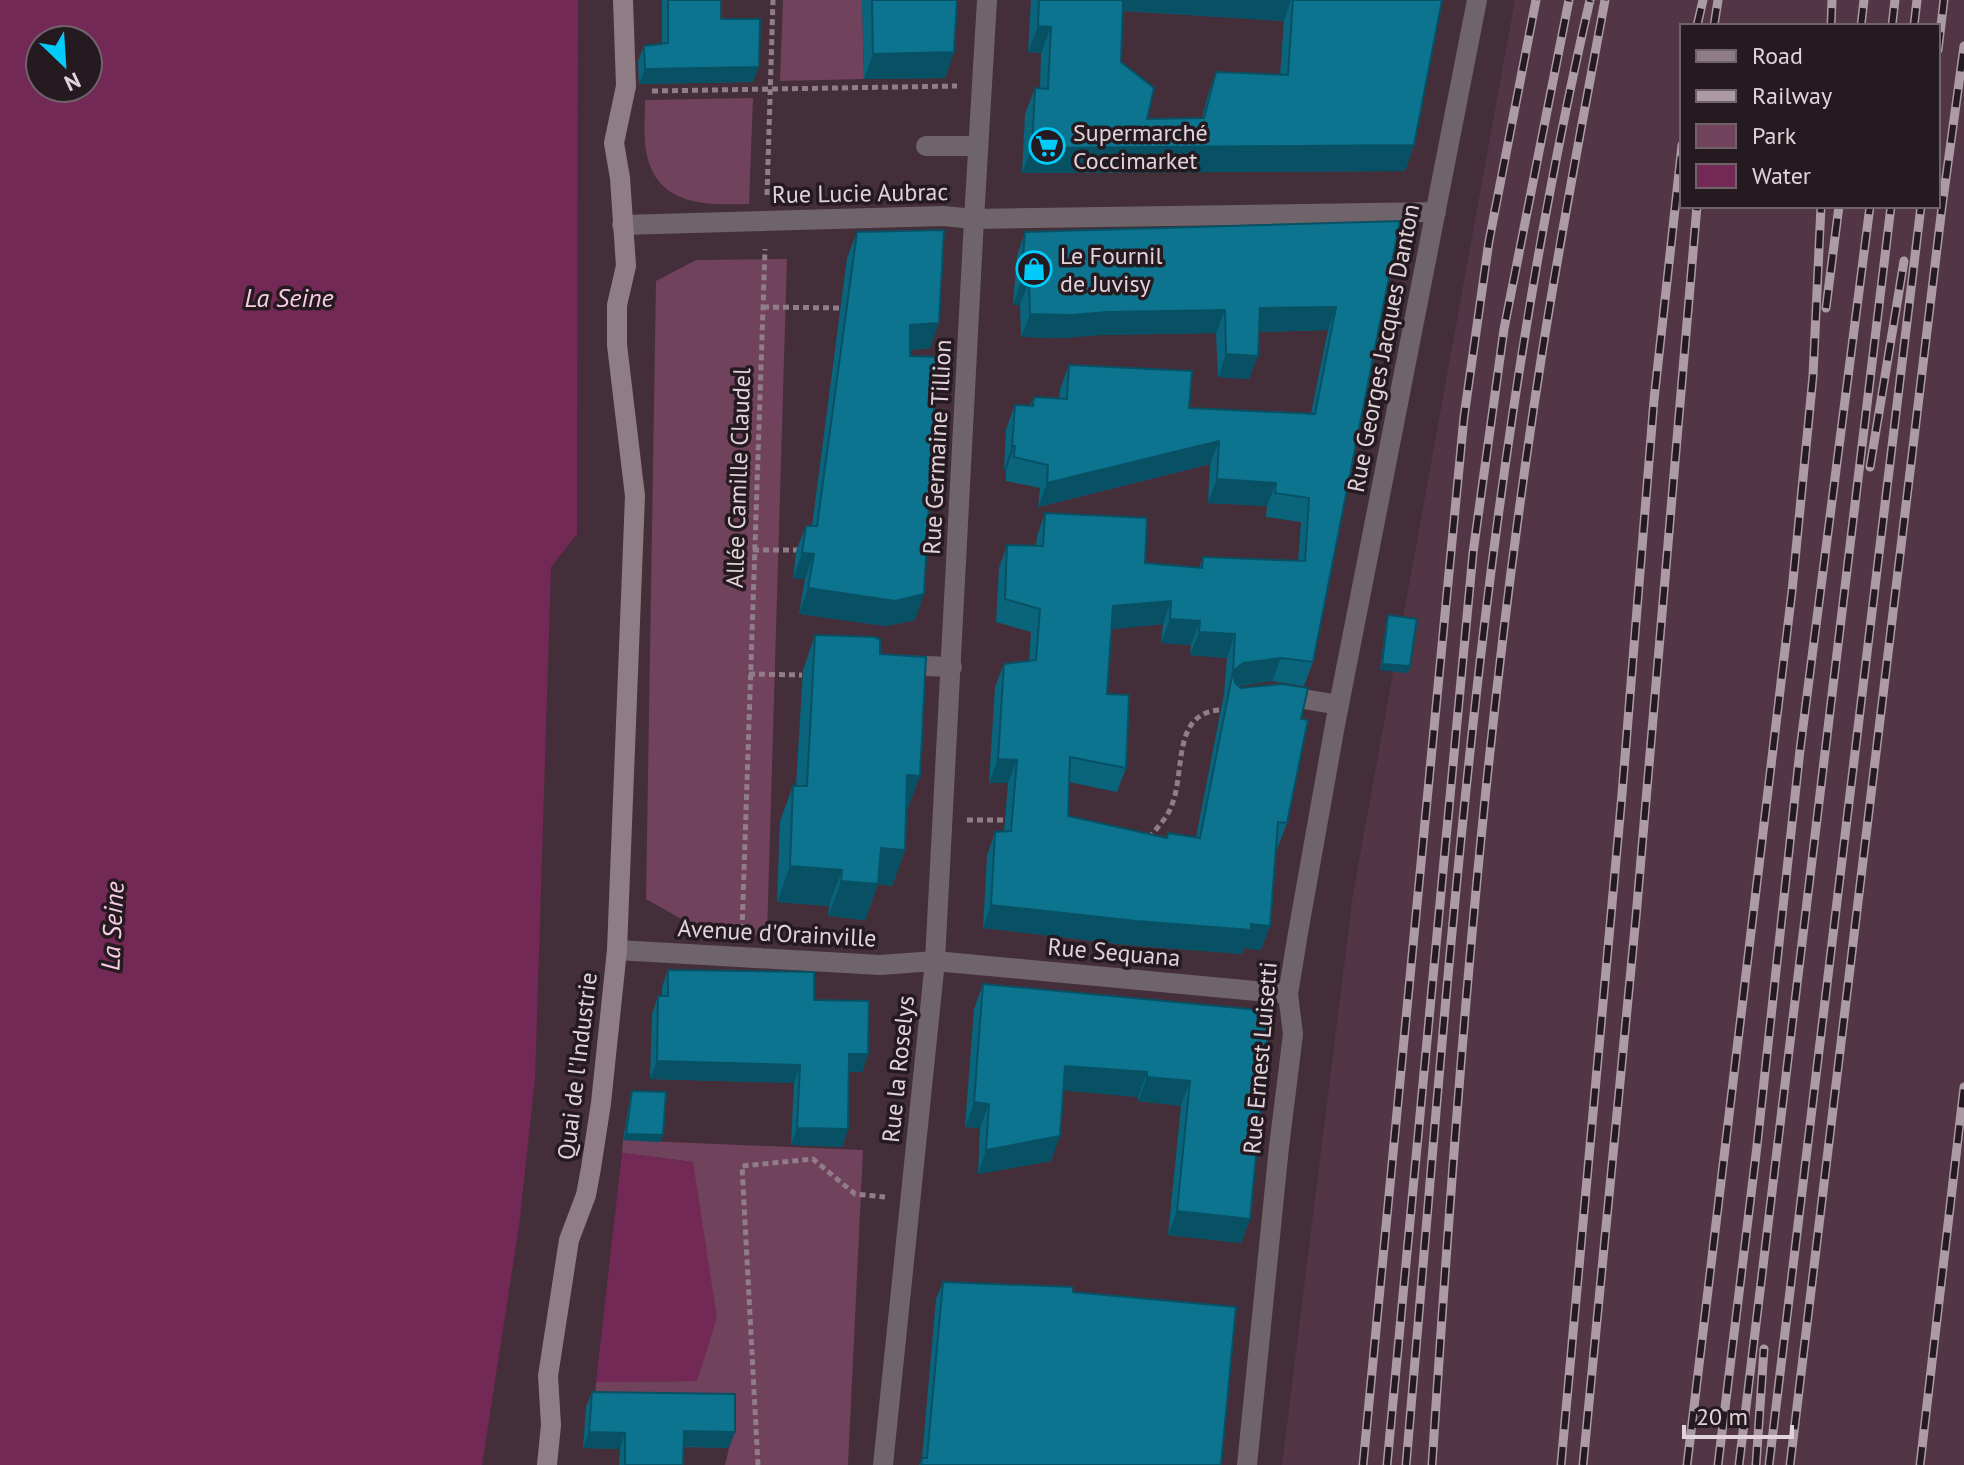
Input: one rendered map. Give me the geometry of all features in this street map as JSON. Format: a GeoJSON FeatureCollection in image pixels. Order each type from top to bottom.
{"type":"FeatureCollection","features":[{"type":"Feature","properties":{"kind":"main road","name":"Quai de l'Industrie"},"geometry":{"type":"LineString","coordinates":[[547,1465],[551,1425],[548,1376],[569,1240],[589,1181],[601,1103],[617,950],[635,496],[617,345],[617,305],[626,266],[620,178],[614,143],[626,86],[623,0]]}},
{"type":"Feature","properties":{"kind":"street","name":"Rue Lucie Aubrac"},"geometry":{"type":"LineString","coordinates":[[622,225],[943,216],[974,219],[987,0]]}},
{"type":"Feature","properties":{"kind":"street","name":"Rue Georges Jacques Danton"},"geometry":{"type":"LineString","coordinates":[[1339,705],[1477,0]]}},
{"type":"Feature","properties":{"kind":"street"},"geometry":{"type":"LineString","coordinates":[[926,146],[978,146]]}},
{"type":"Feature","properties":{"kind":"street"},"geometry":{"type":"LineString","coordinates":[[974,219],[1436,212]]}},
{"type":"Feature","properties":{"kind":"street","name":"Rue Germaine Tillion"},"geometry":{"type":"LineString","coordinates":[[952,672],[974,219]]}},
{"type":"Feature","properties":{"kind":"street"},"geometry":{"type":"LineString","coordinates":[[877,664],[952,672]]}},
{"type":"Feature","properties":{"kind":"street","name":"Rue la Roselys"},"geometry":{"type":"LineString","coordinates":[[883,1465],[935,961],[952,672]]}},
{"type":"Feature","properties":{"kind":"street"},"geometry":{"type":"LineString","coordinates":[[1259,694],[1339,705]]}},
{"type":"Feature","properties":{"kind":"street","name":"Rue Ernest Luisetti"},"geometry":{"type":"LineString","coordinates":[[1247,1465],[1293,1034],[1288,994],[1339,705]]}},
{"type":"Feature","properties":{"kind":"street","name":"Avenue d'Orainville"},"geometry":{"type":"LineString","coordinates":[[617,950],[880,965],[935,961]]}},
{"type":"Feature","properties":{"kind":"street","name":"Rue Sequana"},"geometry":{"type":"LineString","coordinates":[[935,961],[1288,994]]}},
{"type":"Feature","properties":{"kind":"path","name":"Allée Camille Claudel"},"geometry":{"type":"LineString","coordinates":[[741,957],[773,0]]}},
{"type":"Feature","properties":{"kind":"path"},"geometry":{"type":"LineString","coordinates":[[651,83],[652,92],[982,86]]}},
{"type":"Feature","properties":{"kind":"path"},"geometry":{"type":"LineString","coordinates":[[763,307],[840,308]]}},
{"type":"Feature","properties":{"kind":"path"},"geometry":{"type":"LineString","coordinates":[[753,550],[808,550]]}},
{"type":"Feature","properties":{"kind":"path"},"geometry":{"type":"LineString","coordinates":[[749,674],[802,675]]}},
{"type":"Feature","properties":{"kind":"path"},"geometry":{"type":"LineString","coordinates":[[1147,849],[1148,840],[1171,807],[1186,734],[1195,718],[1206,711],[1239,711]]}},
{"type":"Feature","properties":{"kind":"path"},"geometry":{"type":"LineString","coordinates":[[944,820],[1017,820]]}},
{"type":"Feature","properties":{"kind":"path"},"geometry":{"type":"LineString","coordinates":[[758,1465],[742,1166],[813,1159],[855,1194],[911,1199]]}},
{"type":"Feature","properties":{"kind":"shaded area"},"geometry":{"type":"Polygon","coordinates":[[[1515,0],[1964,0],[1964,1465],[1282,1465],[1353,894],[1515,0]]]}},
{"type":"Feature","properties":{"kind":"green space"},"geometry":{"type":"Polygon","coordinates":[[[783,0],[862,0],[864,79],[780,81],[783,0]]]}},
{"type":"Feature","properties":{"kind":"green space"},"geometry":{"type":"Polygon","coordinates":[[[753,98],[749,204],[687,200],[662,185],[653,173],[647,156],[645,100],[753,98]]]}},
{"type":"Feature","properties":{"kind":"green space"},"geometry":{"type":"Polygon","coordinates":[[[787,259],[767,936],[742,935],[694,926],[646,899],[656,281],[696,260],[787,259]]]}},
{"type":"Feature","properties":{"kind":"green space"},"geometry":{"type":"Polygon","coordinates":[[[623,1140],[863,1150],[848,1465],[725,1465],[729,1448],[595,1408],[596,1382],[697,1381],[693,1162],[622,1153],[623,1140]]]}},
{"type":"Feature","properties":{"kind":"water","name":"La Seine"},"geometry":{"type":"Polygon","coordinates":[[[0,0],[578,0],[577,534],[551,567],[535,1079],[519,1226],[482,1465],[0,1465],[0,0]]]}},
{"type":"Feature","properties":{"kind":"water"},"geometry":{"type":"Polygon","coordinates":[[[622,1153],[693,1162],[717,1318],[697,1381],[596,1382],[622,1153]]]}},
{"type":"Feature","properties":{"kind":"building"},"geometry":{"type":"Polygon","coordinates":[[[668,0],[721,0],[721,19],[760,19],[759,67],[645,69],[644,46],[668,43],[668,0]]]}},
{"type":"Feature","properties":{"kind":"building"},"geometry":{"type":"Polygon","coordinates":[[[872,0],[957,0],[954,52],[873,54],[872,0]]]}},
{"type":"Feature","properties":{"kind":"building"},"geometry":{"type":"Polygon","coordinates":[[[1039,0],[1123,0],[1121,62],[1154,88],[1147,119],[1204,118],[1216,72],[1288,75],[1293,0],[1442,0],[1414,145],[1032,148],[1035,88],[1048,89],[1051,27],[1038,26],[1039,0]]]}},
{"type":"Feature","properties":{"kind":"building"},"geometry":{"type":"Polygon","coordinates":[[[1400,221],[1313,662],[1281,658],[1243,663],[1233,671],[1235,683],[1241,688],[1282,684],[1308,688],[1301,719],[1308,720],[1287,823],[1278,822],[1270,926],[1251,924],[1251,930],[991,905],[995,832],[1011,831],[1017,760],[998,759],[1004,664],[1036,660],[1040,609],[1005,599],[1007,545],[1043,546],[1045,513],[1147,518],[1145,563],[1202,568],[1203,557],[1305,561],[1309,498],[1275,493],[1276,483],[1217,479],[1219,441],[1047,483],[1048,465],[1014,457],[1015,405],[1033,406],[1034,397],[1067,399],[1069,365],[1192,371],[1189,408],[1315,414],[1336,307],[1260,308],[1258,356],[1226,354],[1225,310],[1030,314],[1029,281],[1021,282],[1025,232],[1400,221]],[[1171,601],[1113,606],[1107,694],[1129,695],[1126,768],[1070,757],[1068,816],[1167,838],[1168,833],[1200,838],[1233,671],[1235,634],[1199,632],[1200,621],[1170,619],[1171,601]]]}},
{"type":"Feature","properties":{"kind":"building"},"geometry":{"type":"Polygon","coordinates":[[[944,230],[939,323],[910,325],[910,356],[937,357],[924,594],[895,601],[808,588],[814,554],[802,553],[806,526],[817,526],[857,232],[944,230]]]}},
{"type":"Feature","properties":{"kind":"building"},"geometry":{"type":"Polygon","coordinates":[[[1388,615],[1417,619],[1410,666],[1382,664],[1388,615]]]}},
{"type":"Feature","properties":{"kind":"building"},"geometry":{"type":"Polygon","coordinates":[[[815,635],[874,637],[880,639],[880,654],[926,657],[920,776],[907,775],[905,850],[881,848],[878,884],[841,881],[842,870],[790,866],[793,786],[807,786],[815,635]]]}},
{"type":"Feature","properties":{"kind":"building"},"geometry":{"type":"Polygon","coordinates":[[[668,970],[814,972],[814,1000],[869,1001],[868,1054],[849,1054],[848,1129],[797,1128],[800,1065],[657,1061],[658,996],[668,996],[668,970]]]}},
{"type":"Feature","properties":{"kind":"building"},"geometry":{"type":"Polygon","coordinates":[[[983,984],[1270,1011],[1250,1219],[1177,1211],[1190,1081],[1147,1077],[1147,1072],[1065,1066],[1060,1136],[986,1150],[989,1104],[974,1102],[983,984]]]}},
{"type":"Feature","properties":{"kind":"building"},"geometry":{"type":"Polygon","coordinates":[[[632,1091],[666,1092],[663,1135],[626,1134],[632,1091]]]}},
{"type":"Feature","properties":{"kind":"building"},"geometry":{"type":"Polygon","coordinates":[[[943,1282],[1073,1287],[1073,1292],[1236,1307],[1221,1465],[921,1465],[922,1458],[927,1458],[943,1282]]]}},
{"type":"Feature","properties":{"kind":"building"},"geometry":{"type":"Polygon","coordinates":[[[592,1392],[735,1394],[735,1432],[684,1431],[683,1465],[625,1465],[625,1433],[589,1432],[592,1392]]]}},
{"type":"Feature","properties":{"kind":"railway"},"geometry":{"type":"LineString","coordinates":[[1363,1465],[1464,417],[1489,241],[1536,0]]}},
{"type":"Feature","properties":{"kind":"railway"},"geometry":{"type":"LineString","coordinates":[[1387,1465],[1473,553],[1504,329],[1569,0]]}},
{"type":"Feature","properties":{"kind":"railway"},"geometry":{"type":"LineString","coordinates":[[1406,1465],[1454,913],[1494,545],[1520,362],[1552,181],[1590,0]]}},
{"type":"Feature","properties":{"kind":"railway"},"geometry":{"type":"LineString","coordinates":[[1432,1465],[1462,1054],[1502,645],[1546,326],[1605,0]]}},
{"type":"Feature","properties":{"kind":"railway"},"geometry":{"type":"LineString","coordinates":[[1697,24],[1703,0]]}},
{"type":"Feature","properties":{"kind":"railway"},"geometry":{"type":"LineString","coordinates":[[1714,24],[1718,0]]}},
{"type":"Feature","properties":{"kind":"railway"},"geometry":{"type":"LineString","coordinates":[[1831,24],[1832,0]]}},
{"type":"Feature","properties":{"kind":"railway"},"geometry":{"type":"LineString","coordinates":[[1861,24],[1864,0]]}},
{"type":"Feature","properties":{"kind":"railway"},"geometry":{"type":"LineString","coordinates":[[1892,24],[1895,0]]}},
{"type":"Feature","properties":{"kind":"railway"},"geometry":{"type":"LineString","coordinates":[[1914,24],[1917,0]]}},
{"type":"Feature","properties":{"kind":"railway"},"geometry":{"type":"LineString","coordinates":[[1940,33],[1944,0]]}},
{"type":"Feature","properties":{"kind":"railway"},"geometry":{"type":"LineString","coordinates":[[1790,1465],[1964,46]]}},
{"type":"Feature","properties":{"kind":"railway"},"geometry":{"type":"LineString","coordinates":[[1561,1465],[1654,400],[1680,163]]}},
{"type":"Feature","properties":{"kind":"railway"},"geometry":{"type":"LineString","coordinates":[[1583,1465],[1636,917],[1697,208]]}},
{"type":"Feature","properties":{"kind":"railway"},"geometry":{"type":"LineString","coordinates":[[1687,1465],[1792,591],[1813,376],[1821,208]]}},
{"type":"Feature","properties":{"kind":"railway"},"geometry":{"type":"LineString","coordinates":[[1826,308],[1839,208]]}},
{"type":"Feature","properties":{"kind":"railway"},"geometry":{"type":"LineString","coordinates":[[1718,1465],[1800,750],[1870,208]]}},
{"type":"Feature","properties":{"kind":"railway"},"geometry":{"type":"LineString","coordinates":[[1739,1465],[1891,208]]}},
{"type":"Feature","properties":{"kind":"railway"},"geometry":{"type":"LineString","coordinates":[[1769,1465],[1921,208]]}},
{"type":"Feature","properties":{"kind":"railway"},"geometry":{"type":"LineString","coordinates":[[1870,467],[1904,261]]}},
{"type":"Feature","properties":{"kind":"railway"},"geometry":{"type":"LineString","coordinates":[[1920,1465],[1964,1087]]}},
{"type":"Feature","properties":{"kind":"railway"},"geometry":{"type":"LineString","coordinates":[[1756,1465],[1764,1349]]}},
{"type":"Feature","properties":{"kind":"place","name":"Supermarché Coccimarket"},"geometry":{"type":"Point","coordinates":[1047,146]}},
{"type":"Feature","properties":{"kind":"place","name":"Le Fournil de Juvisy"},"geometry":{"type":"Point","coordinates":[1034,269]}}]}
